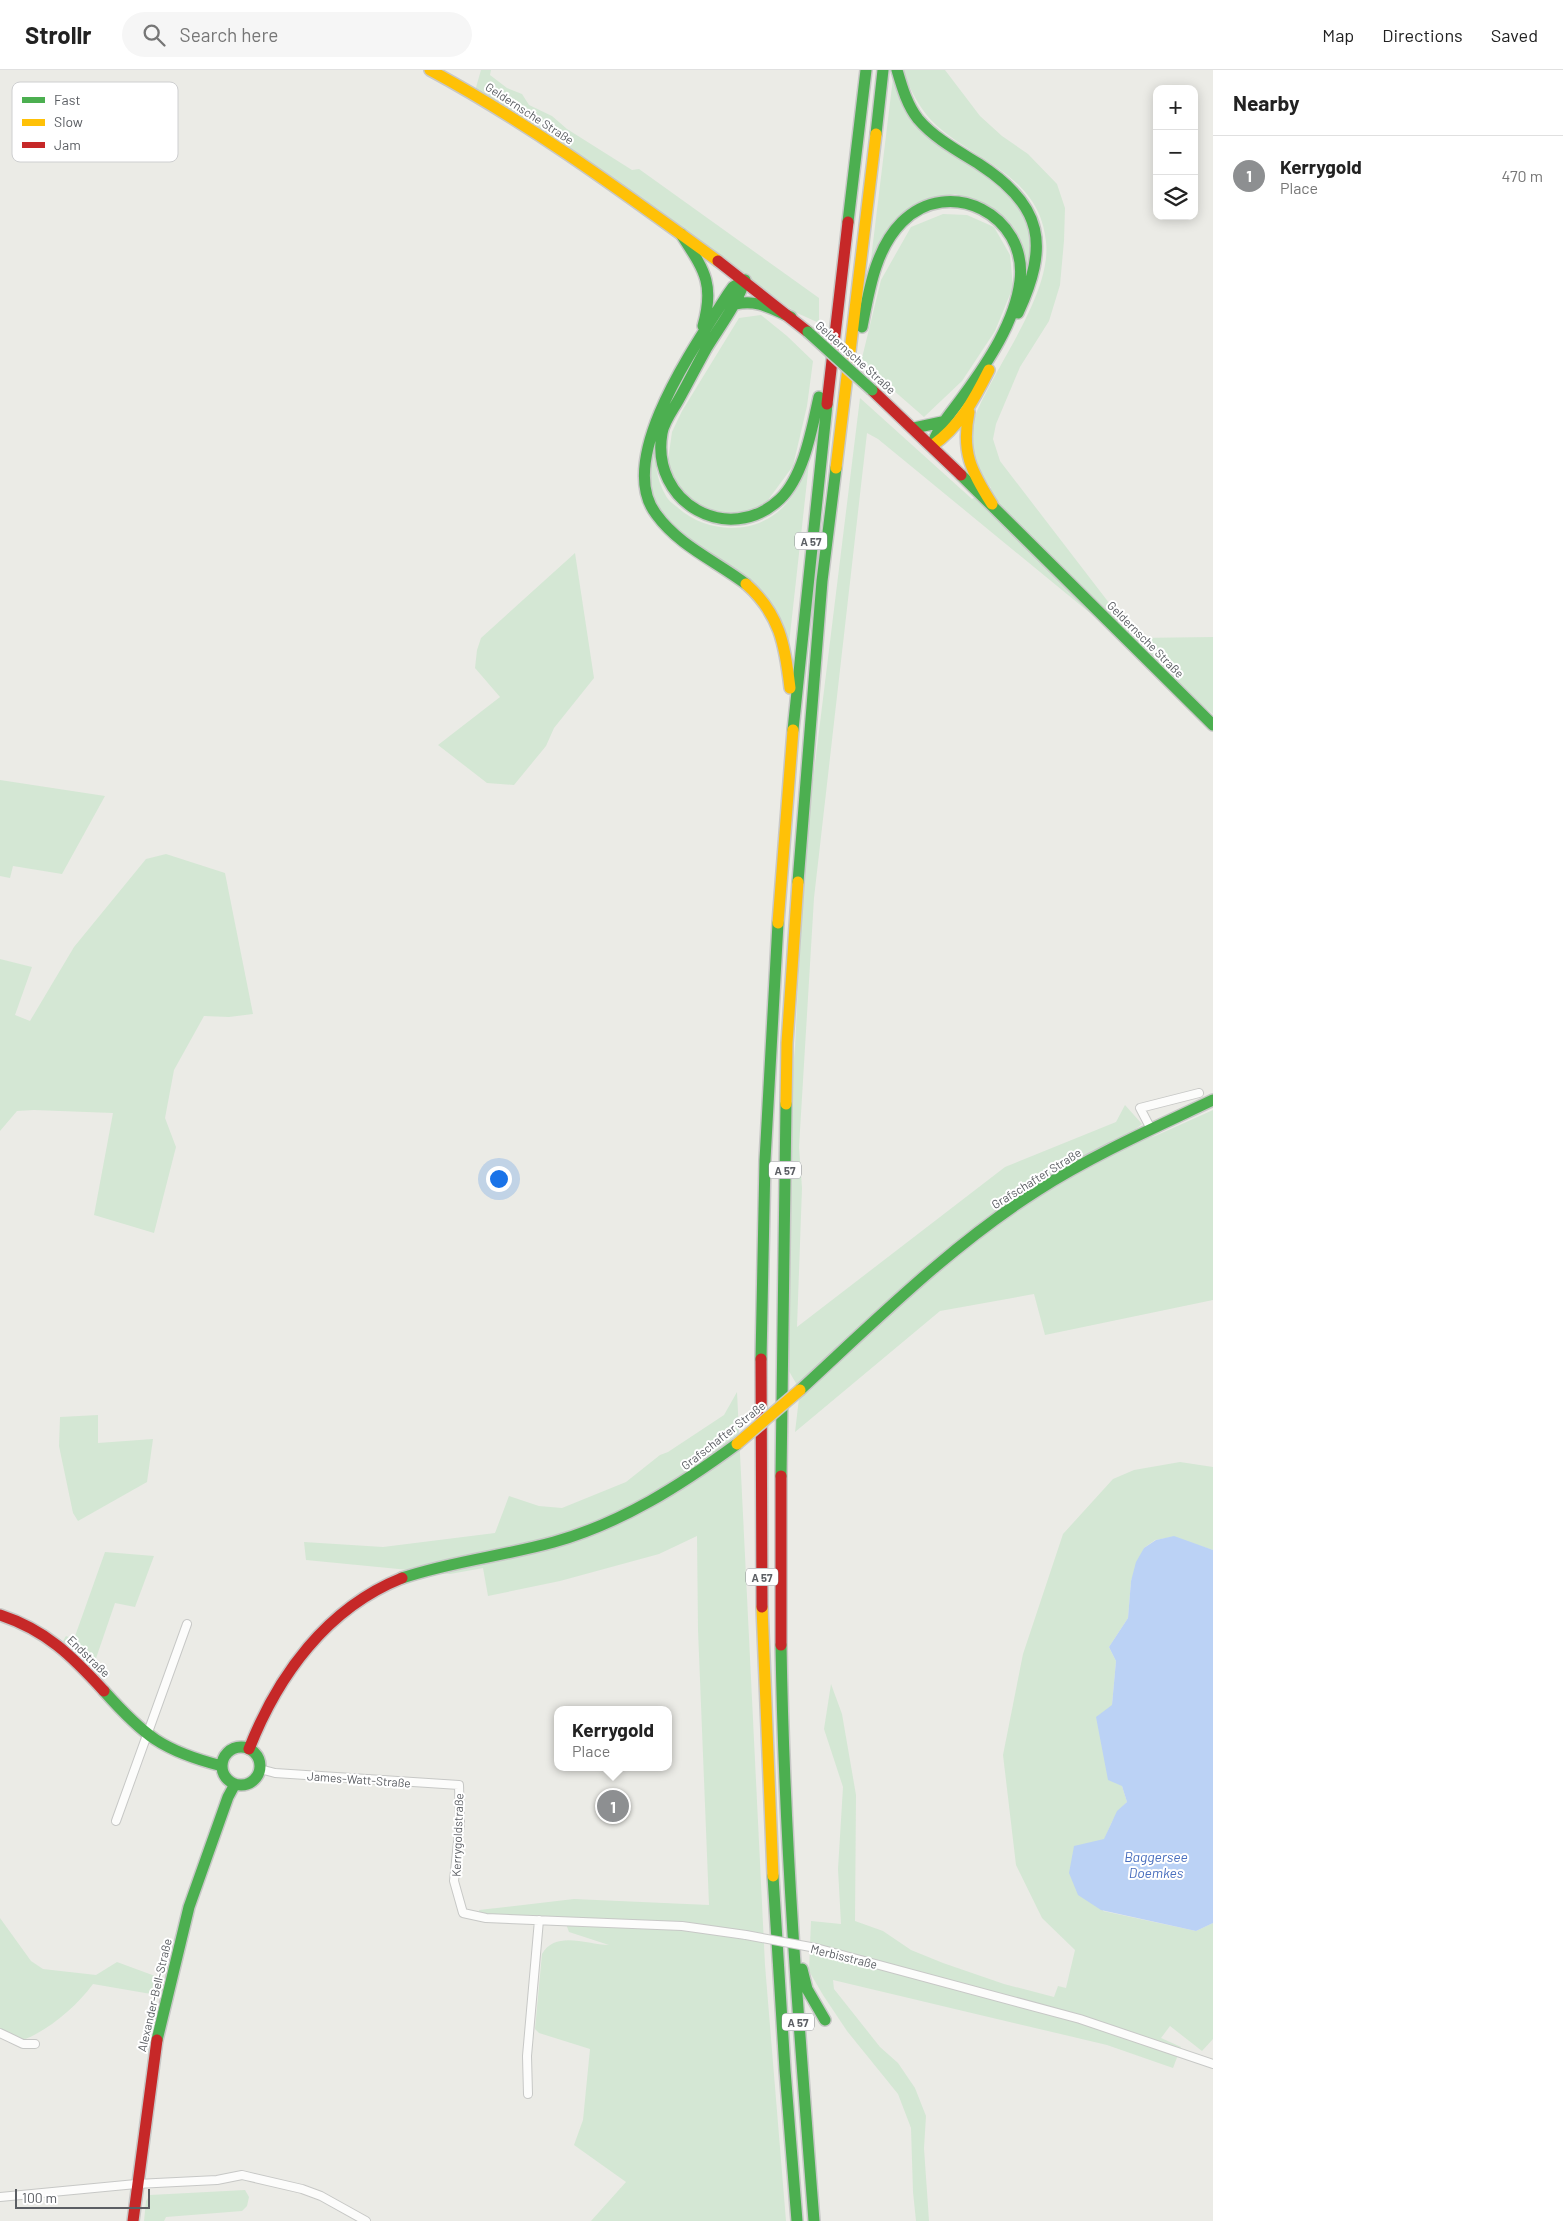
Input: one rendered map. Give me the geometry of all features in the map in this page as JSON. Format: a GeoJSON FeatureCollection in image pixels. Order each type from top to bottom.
{"type":"FeatureCollection","features":[{"type":"Feature","properties":{"kind":"main road","name":"Geldernsche Straße"},"geometry":{"type":"LineString","coordinates":[[430,70],[526,124],[745,280],[791,317],[914,428],[1213,725]]}},
{"type":"Feature","properties":{"kind":"main road","name":"A 57"},"geometry":{"type":"LineString","coordinates":[[797,2221],[779,1996],[770,1845],[761,1556],[760,1403],[764,1202],[771,1013],[793,717],[831,366],[866,70]]}},
{"type":"Feature","properties":{"kind":"main road","name":"A 57"},"geometry":{"type":"LineString","coordinates":[[814,2221],[797,2009],[783,1753],[780,1542],[787,1043],[800,845],[822,590],[883,70]]}},
{"type":"Feature","properties":{"kind":"main road"},"geometry":{"type":"LineString","coordinates":[[897,70],[904,95],[922,124],[938,138],[1009,186],[1030,215],[1038,237],[1038,258],[1031,289],[970,408],[945,438],[932,446]]}},
{"type":"Feature","properties":{"kind":"main road"},"geometry":{"type":"LineString","coordinates":[[851,351],[861,333],[871,283],[881,254],[890,236],[903,220],[919,209],[938,202],[958,201],[978,206],[996,216],[1010,231],[1018,248],[1021,264],[1017,299],[989,356],[966,392],[935,433],[932,446]]}},
{"type":"Feature","properties":{"kind":"main road"},"geometry":{"type":"LineString","coordinates":[[681,234],[706,273],[710,288],[706,317],[698,341]]}},
{"type":"Feature","properties":{"kind":"main road"},"geometry":{"type":"LineString","coordinates":[[745,280],[736,304],[706,350],[662,432],[660,452],[664,472],[672,489],[685,504],[700,514],[727,520],[751,517],[768,509],[782,498],[802,460],[819,396],[831,366]]}},
{"type":"Feature","properties":{"kind":"main road"},"geometry":{"type":"LineString","coordinates":[[745,280],[733,287],[698,341],[653,425],[644,455],[643,485],[649,503],[661,524],[686,545],[729,572],[751,589],[769,608],[783,640],[793,717]]}},
{"type":"Feature","properties":{"kind":"main road"},"geometry":{"type":"LineString","coordinates":[[736,304],[748,301],[755,302],[791,317]]}},
{"type":"Feature","properties":{"kind":"main road"},"geometry":{"type":"LineString","coordinates":[[970,408],[966,424],[964,448],[969,466],[992,504]]}},
{"type":"Feature","properties":{"kind":"main road"},"geometry":{"type":"LineString","coordinates":[[914,428],[942,422]]}},
{"type":"Feature","properties":{"kind":"main road","name":"Grafschafter Straße"},"geometry":{"type":"LineString","coordinates":[[249,1749],[273,1694],[289,1669],[314,1638],[341,1614],[368,1596],[405,1576],[504,1555],[578,1535],[640,1507],[681,1484],[737,1444],[800,1390],[926,1275],[978,1232],[1038,1190],[1075,1168],[1213,1100]]}},
{"type":"Feature","properties":{"kind":"main road","name":"Endstraße"},"geometry":{"type":"LineString","coordinates":[[0,1615],[30,1627],[57,1643],[78,1661],[134,1724],[147,1734],[177,1753],[222,1766]]}},
{"type":"Feature","properties":{"kind":"main road"},"geometry":{"type":"LineString","coordinates":[[234,1749],[249,1749],[258,1757],[260,1769],[255,1779],[246,1785],[235,1784],[226,1777],[222,1766],[228,1753],[234,1749]]}},
{"type":"Feature","properties":{"kind":"main road","name":"Alexander-Bell-Straße"},"geometry":{"type":"LineString","coordinates":[[133,2221],[136,2184],[153,2059],[175,1959],[189,1907],[228,1797],[235,1784]]}},
{"type":"Feature","properties":{"kind":"main road"},"geometry":{"type":"LineString","coordinates":[[791,1889],[803,1980],[810,1996],[825,2020]]}},
{"type":"Feature","properties":{"kind":"street"},"geometry":{"type":"LineString","coordinates":[[1151,1130],[1140,1108],[1199,1093]]}},
{"type":"Feature","properties":{"kind":"street"},"geometry":{"type":"LineString","coordinates":[[116,1821],[187,1624]]}},
{"type":"Feature","properties":{"kind":"street","name":"James-Watt-Straße"},"geometry":{"type":"LineString","coordinates":[[260,1769],[275,1773],[458,1785]]}},
{"type":"Feature","properties":{"kind":"street","name":"Kerrygoldstraße"},"geometry":{"type":"LineString","coordinates":[[458,1785],[460,1822],[454,1881],[463,1913]]}},
{"type":"Feature","properties":{"kind":"street","name":"Merbisstraße"},"geometry":{"type":"LineString","coordinates":[[463,1913],[486,1918],[682,1926],[816,1948],[1080,2019],[1213,2064]]}},
{"type":"Feature","properties":{"kind":"street"},"geometry":{"type":"LineString","coordinates":[[528,2094],[527,2056],[539,1920]]}},
{"type":"Feature","properties":{"kind":"street"},"geometry":{"type":"LineString","coordinates":[[0,2033],[23,2044],[36,2044]]}},
{"type":"Feature","properties":{"kind":"street"},"geometry":{"type":"LineString","coordinates":[[0,2197],[136,2184],[217,2180],[242,2175],[302,2189],[321,2196],[366,2221]]}},
{"type":"Feature","properties":{"kind":"green space"},"geometry":{"type":"Polygon","coordinates":[[[481,70],[491,70],[490,75],[507,88],[522,94],[529,105],[552,116],[567,129],[632,170],[639,169],[819,298],[819,323],[795,312],[746,276],[475,91],[481,70]]]}},
{"type":"Feature","properties":{"kind":"green space"},"geometry":{"type":"Polygon","coordinates":[[[903,70],[945,70],[980,116],[1002,136],[1028,154],[1057,184],[1065,208],[1060,285],[1049,321],[1020,367],[996,424],[993,439],[1000,461],[1136,638],[1213,637],[1213,714],[878,439],[867,433],[814,898],[799,1147],[802,1188],[797,1327],[1005,1167],[1116,1122],[1125,1105],[1142,1124],[1114,1147],[1155,1136],[1213,1110],[1213,1300],[1045,1335],[1034,1294],[940,1311],[795,1432],[800,1390],[783,1361],[782,1194],[795,1047],[805,845],[860,398],[972,499],[991,488],[972,461],[969,448],[971,429],[981,402],[1018,334],[1036,296],[1046,259],[1046,242],[1041,220],[1032,201],[1004,173],[936,125],[916,99],[903,70]]]}},
{"type":"Feature","properties":{"kind":"green space"},"geometry":{"type":"Polygon","coordinates":[[[893,78],[904,108],[1021,206],[1033,240],[1031,272],[1026,274],[1022,248],[975,200],[955,194],[924,200],[899,217],[868,284],[893,78]]]}},
{"type":"Feature","properties":{"kind":"green space"},"geometry":{"type":"Polygon","coordinates":[[[943,214],[967,215],[994,227],[1010,255],[1013,287],[995,331],[962,381],[924,417],[861,362],[881,280],[911,227],[943,214]]]}},
{"type":"Feature","properties":{"kind":"green space"},"geometry":{"type":"Polygon","coordinates":[[[761,315],[813,361],[807,406],[793,466],[768,500],[753,510],[734,515],[708,510],[682,494],[673,479],[668,460],[672,432],[682,411],[739,318],[761,315]]]}},
{"type":"Feature","properties":{"kind":"green space"},"geometry":{"type":"Polygon","coordinates":[[[654,437],[658,475],[662,489],[667,497],[689,516],[716,526],[745,527],[760,523],[773,516],[792,496],[809,463],[789,644],[786,631],[719,561],[664,519],[651,495],[647,471],[654,437]]]}},
{"type":"Feature","properties":{"kind":"green space"},"geometry":{"type":"Polygon","coordinates":[[[575,553],[594,678],[554,728],[546,746],[514,785],[487,783],[438,745],[500,697],[475,668],[477,650],[481,638],[575,553]]]}},
{"type":"Feature","properties":{"kind":"green space"},"geometry":{"type":"Polygon","coordinates":[[[0,780],[105,796],[62,874],[13,866],[10,878],[0,876],[0,780]]]}},
{"type":"Feature","properties":{"kind":"green space"},"geometry":{"type":"Polygon","coordinates":[[[166,854],[225,873],[253,1014],[229,1017],[204,1016],[174,1070],[165,1118],[176,1147],[154,1233],[94,1215],[113,1113],[17,1111],[0,1131],[0,959],[32,967],[15,1015],[30,1021],[74,947],[146,859],[166,854]]]}},
{"type":"Feature","properties":{"kind":"green space"},"geometry":{"type":"Polygon","coordinates":[[[737,1392],[765,1965],[786,2221],[591,2221],[626,2182],[574,2145],[583,2120],[590,2049],[539,2033],[535,2029],[542,1954],[548,1947],[555,1942],[572,1940],[609,1945],[569,1932],[566,1924],[480,1915],[479,1910],[574,1899],[709,1905],[698,1630],[697,1536],[659,1554],[560,1581],[488,1596],[483,1568],[450,1574],[306,1560],[304,1542],[383,1547],[495,1533],[509,1496],[539,1506],[562,1508],[626,1482],[660,1455],[668,1452],[724,1415],[737,1392]]]}},
{"type":"Feature","properties":{"kind":"green space"},"geometry":{"type":"Polygon","coordinates":[[[98,1415],[98,1443],[153,1439],[147,1482],[78,1521],[73,1513],[59,1446],[60,1417],[98,1415]]]}},
{"type":"Feature","properties":{"kind":"green space"},"geometry":{"type":"Polygon","coordinates":[[[1180,1462],[1213,1467],[1213,1550],[1172,1537],[1155,1540],[1144,1548],[1131,1581],[1128,1618],[1109,1647],[1116,1661],[1112,1705],[1122,1786],[1127,1802],[1117,1813],[1106,1839],[1102,1867],[1103,1911],[1196,1931],[1213,1923],[1213,2039],[1202,2051],[1170,2026],[1161,2038],[1181,2047],[1173,2068],[1107,2045],[833,1980],[834,1989],[880,2047],[898,2063],[915,2088],[926,2116],[924,2148],[929,2221],[916,2221],[911,2128],[898,2094],[847,2031],[809,1971],[811,1921],[841,1924],[838,1869],[843,1787],[824,1729],[831,1684],[842,1714],[856,1795],[855,1921],[883,1931],[911,1950],[943,1963],[1004,1984],[1054,1997],[1058,1986],[1066,1988],[1075,1950],[1042,1918],[1016,1865],[1003,1755],[1023,1654],[1063,1534],[1113,1479],[1134,1470],[1180,1462]]]}},
{"type":"Feature","properties":{"kind":"green space"},"geometry":{"type":"Polygon","coordinates":[[[105,1552],[154,1556],[135,1607],[115,1603],[93,1667],[63,1641],[66,1636],[74,1639],[105,1552]]]}},
{"type":"Feature","properties":{"kind":"green space"},"geometry":{"type":"Polygon","coordinates":[[[0,1918],[31,1961],[43,1969],[96,1975],[117,1962],[155,1976],[151,1994],[93,1984],[79,2001],[61,2017],[33,2036],[23,2040],[0,2029],[0,1918]]]}},
{"type":"Feature","properties":{"kind":"green space"},"geometry":{"type":"Polygon","coordinates":[[[245,2190],[249,2197],[247,2206],[242,2211],[166,2217],[164,2221],[144,2221],[146,2201],[150,2195],[245,2190]]]}},
{"type":"Feature","properties":{"kind":"water","name":"Baggersee Doemkes"},"geometry":{"type":"Polygon","coordinates":[[[1174,1536],[1213,1550],[1213,1923],[1196,1931],[1101,1910],[1078,1895],[1069,1873],[1074,1846],[1104,1839],[1117,1811],[1127,1802],[1122,1786],[1108,1780],[1096,1717],[1112,1705],[1116,1661],[1109,1647],[1128,1618],[1131,1581],[1136,1562],[1144,1548],[1156,1540],[1174,1536]]]}},
{"type":"Feature","properties":{"kind":"traffic: fast"},"geometry":{"type":"LineString","coordinates":[[848,222],[866,70]]}},
{"type":"Feature","properties":{"kind":"traffic: fast"},"geometry":{"type":"LineString","coordinates":[[876,134],[883,70]]}},
{"type":"Feature","properties":{"kind":"traffic: fast"},"geometry":{"type":"LineString","coordinates":[[897,70],[908,102],[914,114],[924,126],[1001,180],[1017,196],[1028,212],[1034,229],[1036,247],[1034,267],[1028,289],[1018,313]]}},
{"type":"Feature","properties":{"kind":"traffic: fast"},"geometry":{"type":"LineString","coordinates":[[862,327],[867,299],[879,258],[885,245],[902,222],[921,208],[941,202],[962,203],[982,209],[999,221],[1012,237],[1019,258],[1020,281],[1013,311],[991,355],[942,426],[932,446]]}},
{"type":"Feature","properties":{"kind":"traffic: fast"},"geometry":{"type":"LineString","coordinates":[[681,234],[705,277],[708,299],[703,326]]}},
{"type":"Feature","properties":{"kind":"traffic: fast"},"geometry":{"type":"LineString","coordinates":[[745,280],[733,287],[728,294],[681,371],[652,433],[645,463],[646,491],[656,514],[665,525],[687,544],[746,584]]}},
{"type":"Feature","properties":{"kind":"traffic: fast"},"geometry":{"type":"LineString","coordinates":[[745,280],[732,307],[706,349],[665,424],[662,433],[662,458],[668,480],[681,497],[697,510],[717,518],[738,519],[760,513],[780,499],[795,478],[806,451],[819,397]]}},
{"type":"Feature","properties":{"kind":"traffic: fast"},"geometry":{"type":"LineString","coordinates":[[736,304],[758,304],[791,317]]}},
{"type":"Feature","properties":{"kind":"traffic: fast"},"geometry":{"type":"LineString","coordinates":[[808,332],[872,390]]}},
{"type":"Feature","properties":{"kind":"traffic: fast"},"geometry":{"type":"LineString","coordinates":[[793,730],[827,404]]}},
{"type":"Feature","properties":{"kind":"traffic: fast"},"geometry":{"type":"LineString","coordinates":[[914,428],[942,422]]}},
{"type":"Feature","properties":{"kind":"traffic: fast"},"geometry":{"type":"LineString","coordinates":[[798,882],[822,581],[836,468]]}},
{"type":"Feature","properties":{"kind":"traffic: fast"},"geometry":{"type":"LineString","coordinates":[[961,475],[1213,725]]}},
{"type":"Feature","properties":{"kind":"traffic: fast"},"geometry":{"type":"LineString","coordinates":[[761,1359],[765,1160],[778,923]]}},
{"type":"Feature","properties":{"kind":"traffic: fast"},"geometry":{"type":"LineString","coordinates":[[800,1390],[944,1259],[1006,1212],[1080,1165],[1213,1100]]}},
{"type":"Feature","properties":{"kind":"traffic: fast"},"geometry":{"type":"LineString","coordinates":[[781,1476],[786,1104]]}},
{"type":"Feature","properties":{"kind":"traffic: fast"},"geometry":{"type":"LineString","coordinates":[[402,1578],[440,1567],[554,1542],[579,1534],[650,1501],[694,1474],[737,1444]]}},
{"type":"Feature","properties":{"kind":"traffic: fast"},"geometry":{"type":"LineString","coordinates":[[781,1645],[789,1861],[814,2221]]}},
{"type":"Feature","properties":{"kind":"traffic: fast"},"geometry":{"type":"LineString","coordinates":[[104,1691],[131,1720],[156,1740],[184,1754],[222,1766]]}},
{"type":"Feature","properties":{"kind":"traffic: fast"},"geometry":{"type":"LineString","coordinates":[[241,1747],[254,1753],[260,1766],[254,1779],[241,1785],[228,1779],[222,1766],[228,1753],[241,1747]]}},
{"type":"Feature","properties":{"kind":"traffic: fast"},"geometry":{"type":"LineString","coordinates":[[157,2040],[189,1907],[228,1797],[235,1784]]}},
{"type":"Feature","properties":{"kind":"traffic: fast"},"geometry":{"type":"LineString","coordinates":[[773,1876],[797,2221]]}},
{"type":"Feature","properties":{"kind":"traffic: fast"},"geometry":{"type":"LineString","coordinates":[[802,1969],[807,1989],[825,2020]]}},
{"type":"Feature","properties":{"kind":"traffic: slow"},"geometry":{"type":"LineString","coordinates":[[430,70],[505,113],[612,185],[718,261]]}},
{"type":"Feature","properties":{"kind":"traffic: slow"},"geometry":{"type":"LineString","coordinates":[[836,468],[876,134]]}},
{"type":"Feature","properties":{"kind":"traffic: slow"},"geometry":{"type":"LineString","coordinates":[[932,446],[951,430],[965,412],[989,370]]}},
{"type":"Feature","properties":{"kind":"traffic: slow"},"geometry":{"type":"LineString","coordinates":[[969,412],[966,439],[967,450],[973,471],[992,504]]}},
{"type":"Feature","properties":{"kind":"traffic: slow"},"geometry":{"type":"LineString","coordinates":[[746,584],[767,607],[774,619],[783,644],[790,688]]}},
{"type":"Feature","properties":{"kind":"traffic: slow"},"geometry":{"type":"LineString","coordinates":[[778,923],[793,730]]}},
{"type":"Feature","properties":{"kind":"traffic: slow"},"geometry":{"type":"LineString","coordinates":[[786,1104],[787,1043],[798,882]]}},
{"type":"Feature","properties":{"kind":"traffic: slow"},"geometry":{"type":"LineString","coordinates":[[737,1444],[800,1390]]}},
{"type":"Feature","properties":{"kind":"traffic: slow"},"geometry":{"type":"LineString","coordinates":[[762,1607],[773,1876]]}},
{"type":"Feature","properties":{"kind":"traffic: jam"},"geometry":{"type":"LineString","coordinates":[[827,404],[848,222]]}},
{"type":"Feature","properties":{"kind":"traffic: jam"},"geometry":{"type":"LineString","coordinates":[[718,261],[808,332]]}},
{"type":"Feature","properties":{"kind":"traffic: jam"},"geometry":{"type":"LineString","coordinates":[[872,390],[961,475]]}},
{"type":"Feature","properties":{"kind":"traffic: jam"},"geometry":{"type":"LineString","coordinates":[[761,1359],[762,1607]]}},
{"type":"Feature","properties":{"kind":"traffic: jam"},"geometry":{"type":"LineString","coordinates":[[781,1476],[781,1645]]}},
{"type":"Feature","properties":{"kind":"traffic: jam"},"geometry":{"type":"LineString","coordinates":[[249,1749],[275,1695],[290,1670],[308,1647],[328,1626],[351,1607],[375,1591],[402,1578]]}},
{"type":"Feature","properties":{"kind":"traffic: jam"},"geometry":{"type":"LineString","coordinates":[[0,1615],[45,1636],[81,1666],[104,1691]]}},
{"type":"Feature","properties":{"kind":"traffic: jam"},"geometry":{"type":"LineString","coordinates":[[133,2221],[157,2040]]}},
{"type":"Feature","properties":{"kind":"place","name":"Kerrygold"},"geometry":{"type":"Point","coordinates":[613,1806]}}]}
